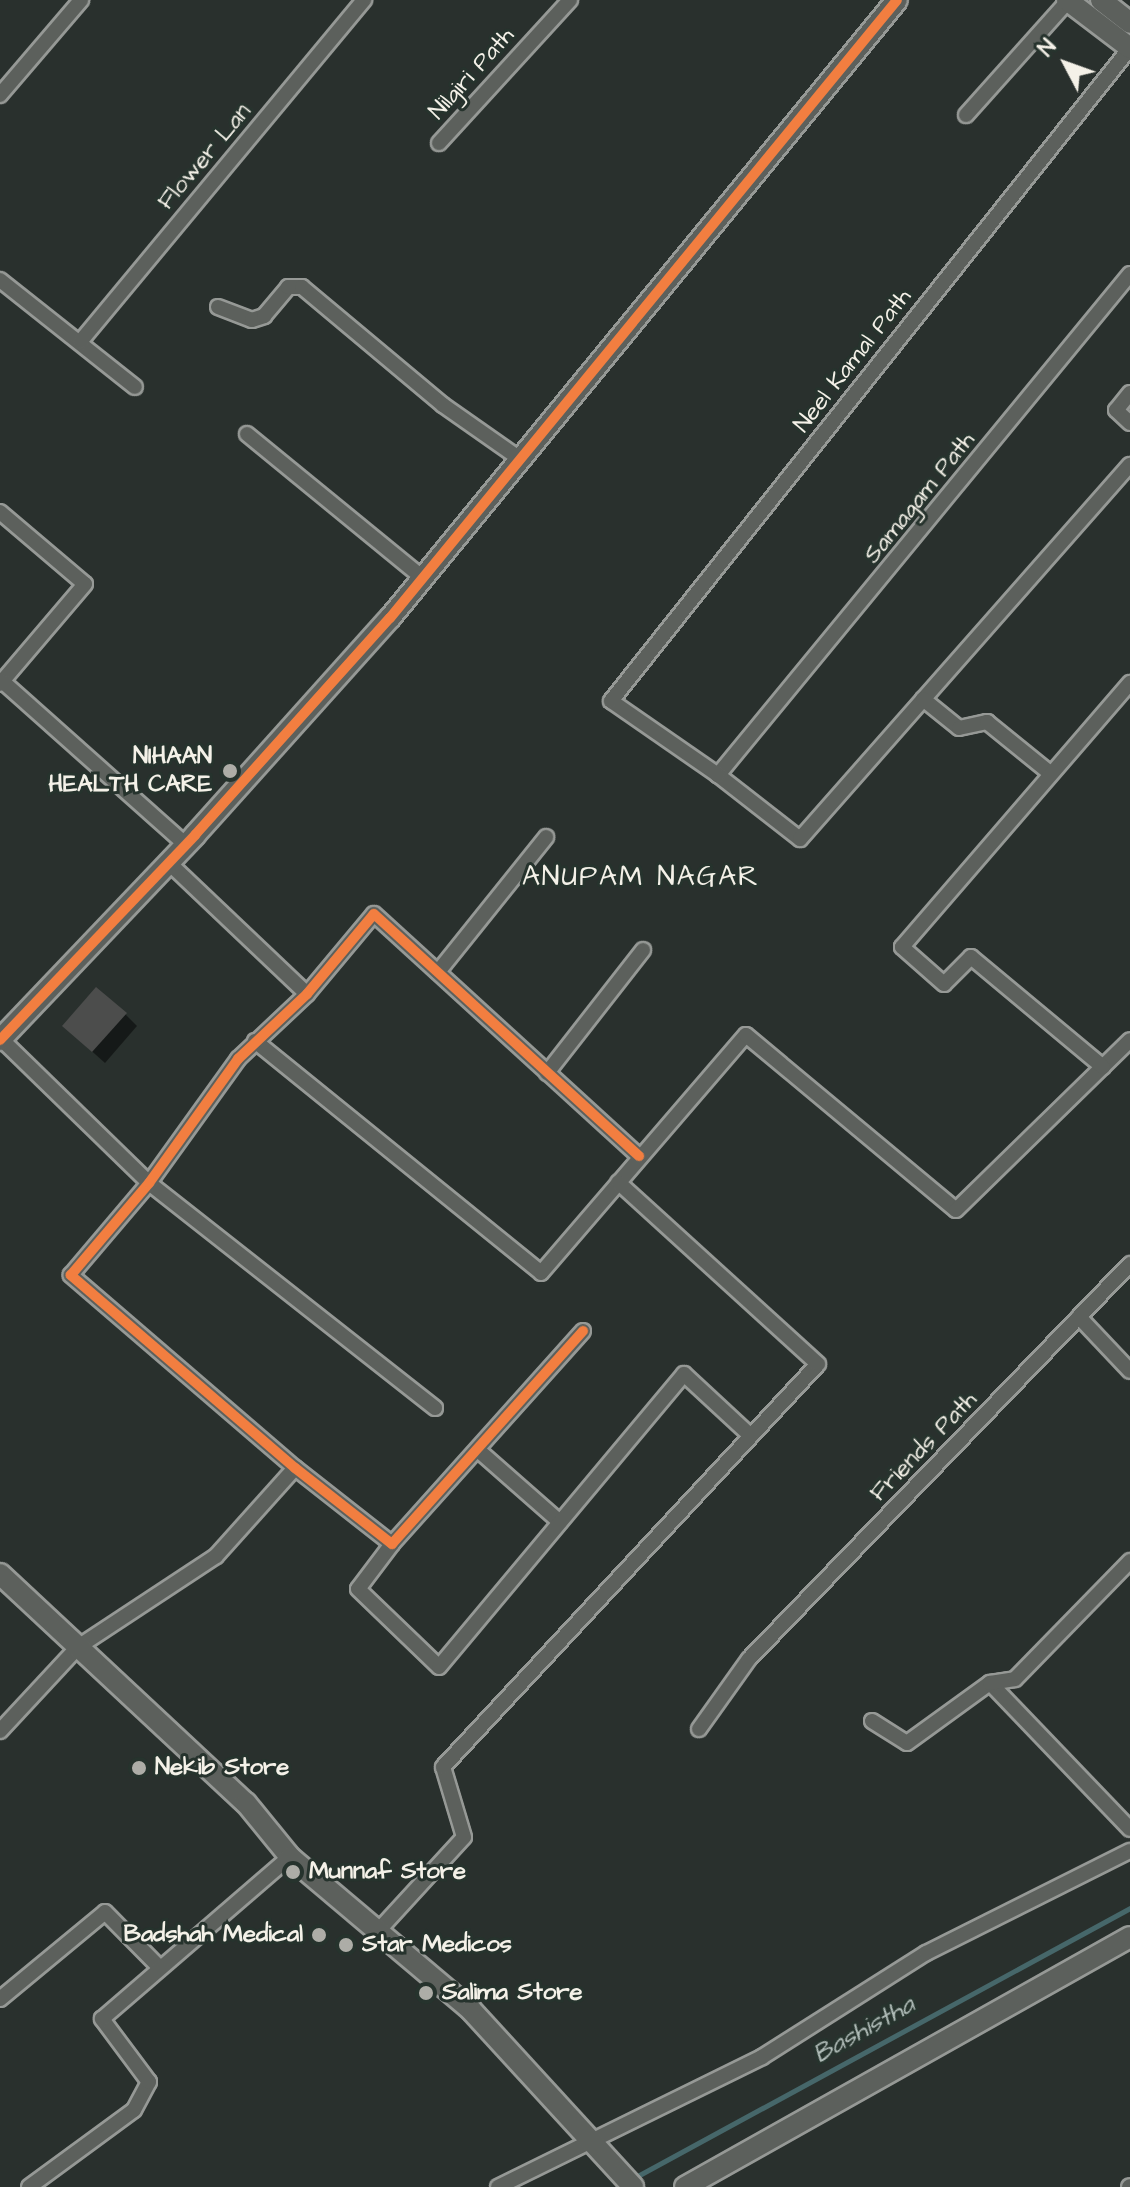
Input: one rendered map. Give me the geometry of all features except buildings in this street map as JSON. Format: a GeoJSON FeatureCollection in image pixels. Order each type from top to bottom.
{"type":"FeatureCollection","features":[{"type":"Feature","properties":{"kind":"street"},"geometry":{"type":"LineString","coordinates":[[0,95],[81,0]]}},
{"type":"Feature","properties":{"kind":"street","name":"Flower Lan"},"geometry":{"type":"LineString","coordinates":[[80,342],[364,0]]}},
{"type":"Feature","properties":{"kind":"street","name":"Nilgiri Path"},"geometry":{"type":"LineString","coordinates":[[439,143],[570,0]]}},
{"type":"Feature","properties":{"kind":"street"},"geometry":{"type":"LineString","coordinates":[[435,1408],[149,1183],[0,1040],[186,845],[423,578],[897,0]]}},
{"type":"Feature","properties":{"kind":"street"},"geometry":{"type":"LineString","coordinates":[[966,115],[1067,0],[1130,48]]}},
{"type":"Feature","properties":{"kind":"street"},"geometry":{"type":"LineString","coordinates":[[1101,0],[1130,23]]}},
{"type":"Feature","properties":{"kind":"street","name":"Neel Kamal Path"},"geometry":{"type":"LineString","coordinates":[[718,775],[611,701],[1130,48]]}},
{"type":"Feature","properties":{"kind":"street","name":"Samagam Path"},"geometry":{"type":"LineString","coordinates":[[718,775],[743,749],[1130,274]]}},
{"type":"Feature","properties":{"kind":"street"},"geometry":{"type":"LineString","coordinates":[[0,280],[135,387]]}},
{"type":"Feature","properties":{"kind":"street"},"geometry":{"type":"LineString","coordinates":[[218,307],[252,320],[264,316],[288,287],[302,287],[443,405],[520,459]]}},
{"type":"Feature","properties":{"kind":"street"},"geometry":{"type":"LineString","coordinates":[[1130,393],[1116,410],[1130,423]]}},
{"type":"Feature","properties":{"kind":"street"},"geometry":{"type":"LineString","coordinates":[[247,434],[423,578]]}},
{"type":"Feature","properties":{"kind":"street"},"geometry":{"type":"LineString","coordinates":[[718,775],[800,839],[1130,465]]}},
{"type":"Feature","properties":{"kind":"street"},"geometry":{"type":"LineString","coordinates":[[0,512],[85,584],[1,683],[186,845]]}},
{"type":"Feature","properties":{"kind":"street"},"geometry":{"type":"LineString","coordinates":[[1103,1067],[971,957],[944,984],[902,947],[1130,683]]}},
{"type":"Feature","properties":{"kind":"street"},"geometry":{"type":"LineString","coordinates":[[923,699],[959,728],[987,722],[1050,773]]}},
{"type":"Feature","properties":{"kind":"street"},"geometry":{"type":"LineString","coordinates":[[438,972],[546,837]]}},
{"type":"Feature","properties":{"kind":"street"},"geometry":{"type":"LineString","coordinates":[[169,863],[307,994]]}},
{"type":"Feature","properties":{"kind":"street"},"geometry":{"type":"LineString","coordinates":[[392,1544],[295,1468],[71,1275],[149,1183],[255,1041],[307,994],[374,914],[639,1156]]}},
{"type":"Feature","properties":{"kind":"street"},"geometry":{"type":"LineString","coordinates":[[547,1073],[643,950]]}},
{"type":"Feature","properties":{"kind":"street"},"geometry":{"type":"LineString","coordinates":[[255,1041],[541,1273],[746,1035],[956,1210],[1130,1040]]}},
{"type":"Feature","properties":{"kind":"street"},"geometry":{"type":"LineString","coordinates":[[378,1931],[464,1837],[443,1767],[818,1364],[618,1182]]}},
{"type":"Feature","properties":{"kind":"street","name":"Friends Path"},"geometry":{"type":"LineString","coordinates":[[699,1729],[749,1659],[1130,1264]]}},
{"type":"Feature","properties":{"kind":"street"},"geometry":{"type":"LineString","coordinates":[[1079,1317],[1130,1371]]}},
{"type":"Feature","properties":{"kind":"street"},"geometry":{"type":"LineString","coordinates":[[583,1331],[392,1544],[358,1589],[439,1667],[684,1374],[751,1436]]}},
{"type":"Feature","properties":{"kind":"street"},"geometry":{"type":"LineString","coordinates":[[478,1450],[560,1522]]}},
{"type":"Feature","properties":{"kind":"street"},"geometry":{"type":"LineString","coordinates":[[0,1731],[78,1647],[216,1556],[295,1468]]}},
{"type":"Feature","properties":{"kind":"street"},"geometry":{"type":"LineString","coordinates":[[872,1721],[907,1743],[990,1683],[1015,1679],[1130,1561]]}},
{"type":"Feature","properties":{"kind":"street"},"geometry":{"type":"LineString","coordinates":[[0,1574],[246,1803],[290,1857],[471,2010],[633,2187]]}},
{"type":"Feature","properties":{"kind":"street"},"geometry":{"type":"LineString","coordinates":[[990,1683],[1130,1829]]}},
{"type":"Feature","properties":{"kind":"street"},"geometry":{"type":"LineString","coordinates":[[498,2187],[762,2057],[926,1953],[1130,1851]]}},
{"type":"Feature","properties":{"kind":"street"},"geometry":{"type":"LineString","coordinates":[[29,2187],[134,2110],[149,2082],[102,2019],[290,1857]]}},
{"type":"Feature","properties":{"kind":"street"},"geometry":{"type":"LineString","coordinates":[[0,1999],[105,1912],[159,1967]]}},
{"type":"Feature","properties":{"kind":"street"},"geometry":{"type":"LineString","coordinates":[[685,2187],[1130,1937]]}},
{"type":"Feature","properties":{"kind":"waterway","name":"Bashistha"},"geometry":{"type":"LineString","coordinates":[[632,2179],[1130,1908]]}},
{"type":"Feature","properties":{"kind":"cycle path"},"geometry":{"type":"LineString","coordinates":[[0,1040],[195,835],[390,618],[897,0]]}},
{"type":"Feature","properties":{"kind":"cycle path"},"geometry":{"type":"LineString","coordinates":[[583,1331],[392,1544],[295,1468],[71,1275],[149,1183],[238,1059],[307,994],[374,914],[639,1156]]}},
{"type":"Feature","properties":{"kind":"place","name":"NIHAAN HEALTH CARE"},"geometry":{"type":"Point","coordinates":[230,771]}},
{"type":"Feature","properties":{"kind":"place","name":"Nekib Store"},"geometry":{"type":"Point","coordinates":[139,1768]}},
{"type":"Feature","properties":{"kind":"place","name":"Munnaf Store"},"geometry":{"type":"Point","coordinates":[293,1872]}},
{"type":"Feature","properties":{"kind":"place","name":"Badshah Medical"},"geometry":{"type":"Point","coordinates":[319,1935]}},
{"type":"Feature","properties":{"kind":"place","name":"Star Medicos"},"geometry":{"type":"Point","coordinates":[346,1945]}},
{"type":"Feature","properties":{"kind":"place","name":"Salima Store"},"geometry":{"type":"Point","coordinates":[426,1993]}},
{"type":"Feature","properties":{"kind":"district","name":"ANUPAM NAGAR"},"geometry":{"type":"Point","coordinates":[641,877]}}]}
